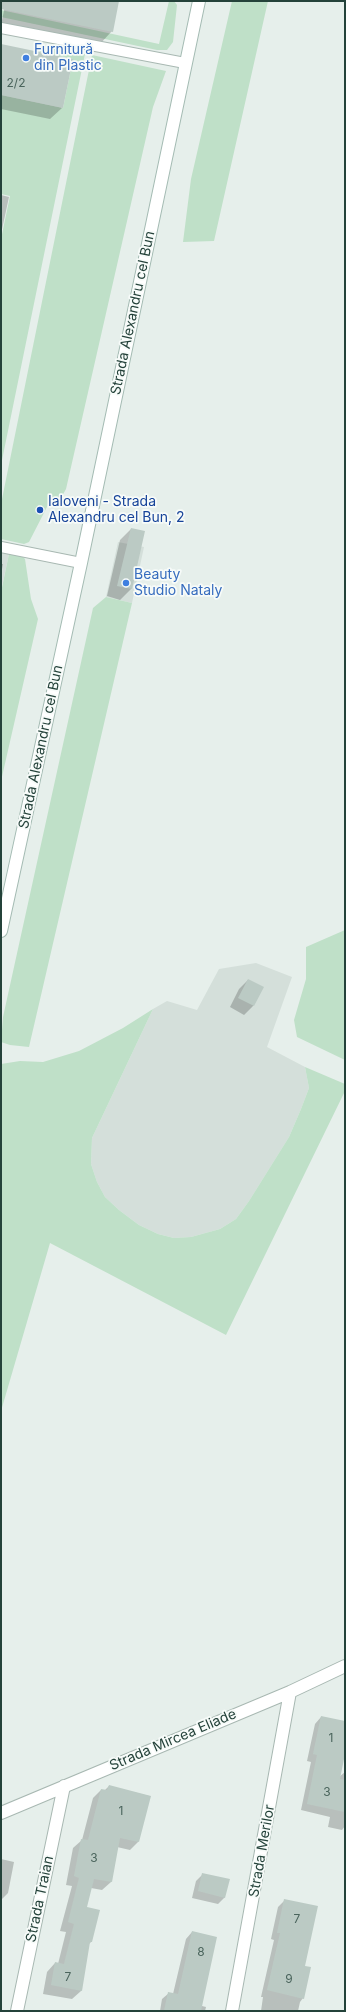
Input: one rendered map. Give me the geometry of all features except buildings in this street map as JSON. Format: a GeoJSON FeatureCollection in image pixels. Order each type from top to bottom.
{"type":"FeatureCollection","features":[{"type":"Feature","properties":{"kind":"main road","name":"Strada Alexandru cel Bun"},"geometry":{"type":"LineString","coordinates":[[1,931],[81,563],[199,1]]}},
{"type":"Feature","properties":{"kind":"main road","name":"Strada Mircea Eliade"},"geometry":{"type":"LineString","coordinates":[[1,1813],[290,1692],[345,1666]]}},
{"type":"Feature","properties":{"kind":"main road","name":"Strada Merilor"},"geometry":{"type":"LineString","coordinates":[[232,2011],[290,1692]]}},
{"type":"Feature","properties":{"kind":"main road","name":"Strada Traian"},"geometry":{"type":"LineString","coordinates":[[17,2011],[64,1786]]}},
{"type":"Feature","properties":{"kind":"lane"},"geometry":{"type":"LineString","coordinates":[[1,28],[185,63]]}},
{"type":"Feature","properties":{"kind":"lane"},"geometry":{"type":"LineString","coordinates":[[1,547],[81,563]]}},
{"type":"Feature","properties":{"kind":"shaded area"},"geometry":{"type":"Polygon","coordinates":[[[118,542],[144,547],[132,603],[106,597],[118,542]]]}},
{"type":"Feature","properties":{"kind":"shaded area"},"geometry":{"type":"Polygon","coordinates":[[[1,552],[9,554],[1,591],[1,552]]]}},
{"type":"Feature","properties":{"kind":"shaded area"},"geometry":{"type":"Polygon","coordinates":[[[256,963],[292,977],[267,1047],[305,1067],[309,1088],[289,1137],[236,1219],[220,1229],[191,1237],[174,1238],[158,1234],[139,1225],[105,1197],[97,1182],[91,1164],[92,1138],[153,1009],[167,1001],[197,1010],[219,969],[256,963]]]}},
{"type":"Feature","properties":{"kind":"green space"},"geometry":{"type":"Polygon","coordinates":[[[169,1],[174,1],[177,5],[173,42],[167,50],[157,50],[1,17],[1,10],[159,44],[169,1]]]}},
{"type":"Feature","properties":{"kind":"green space"},"geometry":{"type":"Polygon","coordinates":[[[232,1],[268,1],[214,241],[183,242],[191,179],[232,1]]]}},
{"type":"Feature","properties":{"kind":"green space"},"geometry":{"type":"Polygon","coordinates":[[[43,45],[85,54],[1,465],[1,239],[10,196],[1,194],[1,95],[63,108],[73,59],[38,51],[43,45]]]}},
{"type":"Feature","properties":{"kind":"green space"},"geometry":{"type":"Polygon","coordinates":[[[92,55],[166,71],[153,107],[66,489],[61,498],[48,505],[29,542],[24,544],[1,539],[1,504],[92,55]]]}},
{"type":"Feature","properties":{"kind":"green space"},"geometry":{"type":"Polygon","coordinates":[[[9,554],[21,555],[25,559],[31,599],[38,619],[1,781],[1,592],[9,554]]]}},
{"type":"Feature","properties":{"kind":"green space"},"geometry":{"type":"Polygon","coordinates":[[[106,597],[132,603],[29,1047],[10,1045],[1,1042],[3,1017],[93,608],[106,597]]]}},
{"type":"Feature","properties":{"kind":"green space"},"geometry":{"type":"Polygon","coordinates":[[[345,930],[345,1060],[297,1037],[294,1020],[306,979],[306,947],[345,930]]]}},
{"type":"Feature","properties":{"kind":"green space"},"geometry":{"type":"Polygon","coordinates":[[[153,1009],[92,1138],[91,1164],[97,1182],[105,1197],[139,1225],[158,1234],[174,1238],[191,1237],[220,1229],[236,1219],[289,1137],[309,1088],[305,1067],[345,1084],[345,1091],[226,1335],[50,1243],[1,1411],[1,1064],[20,1061],[43,1062],[79,1051],[123,1028],[153,1009]]]}},
{"type":"Feature","properties":{"kind":"place","name":"Furnitură din Plastic"},"geometry":{"type":"Point","coordinates":[26,58]}},
{"type":"Feature","properties":{"kind":"place","name":"Ialoveni - Strada Alexandru cel Bun, 2"},"geometry":{"type":"Point","coordinates":[40,510]}},
{"type":"Feature","properties":{"kind":"place","name":"Beauty Studio Nataly"},"geometry":{"type":"Point","coordinates":[126,583]}}]}
